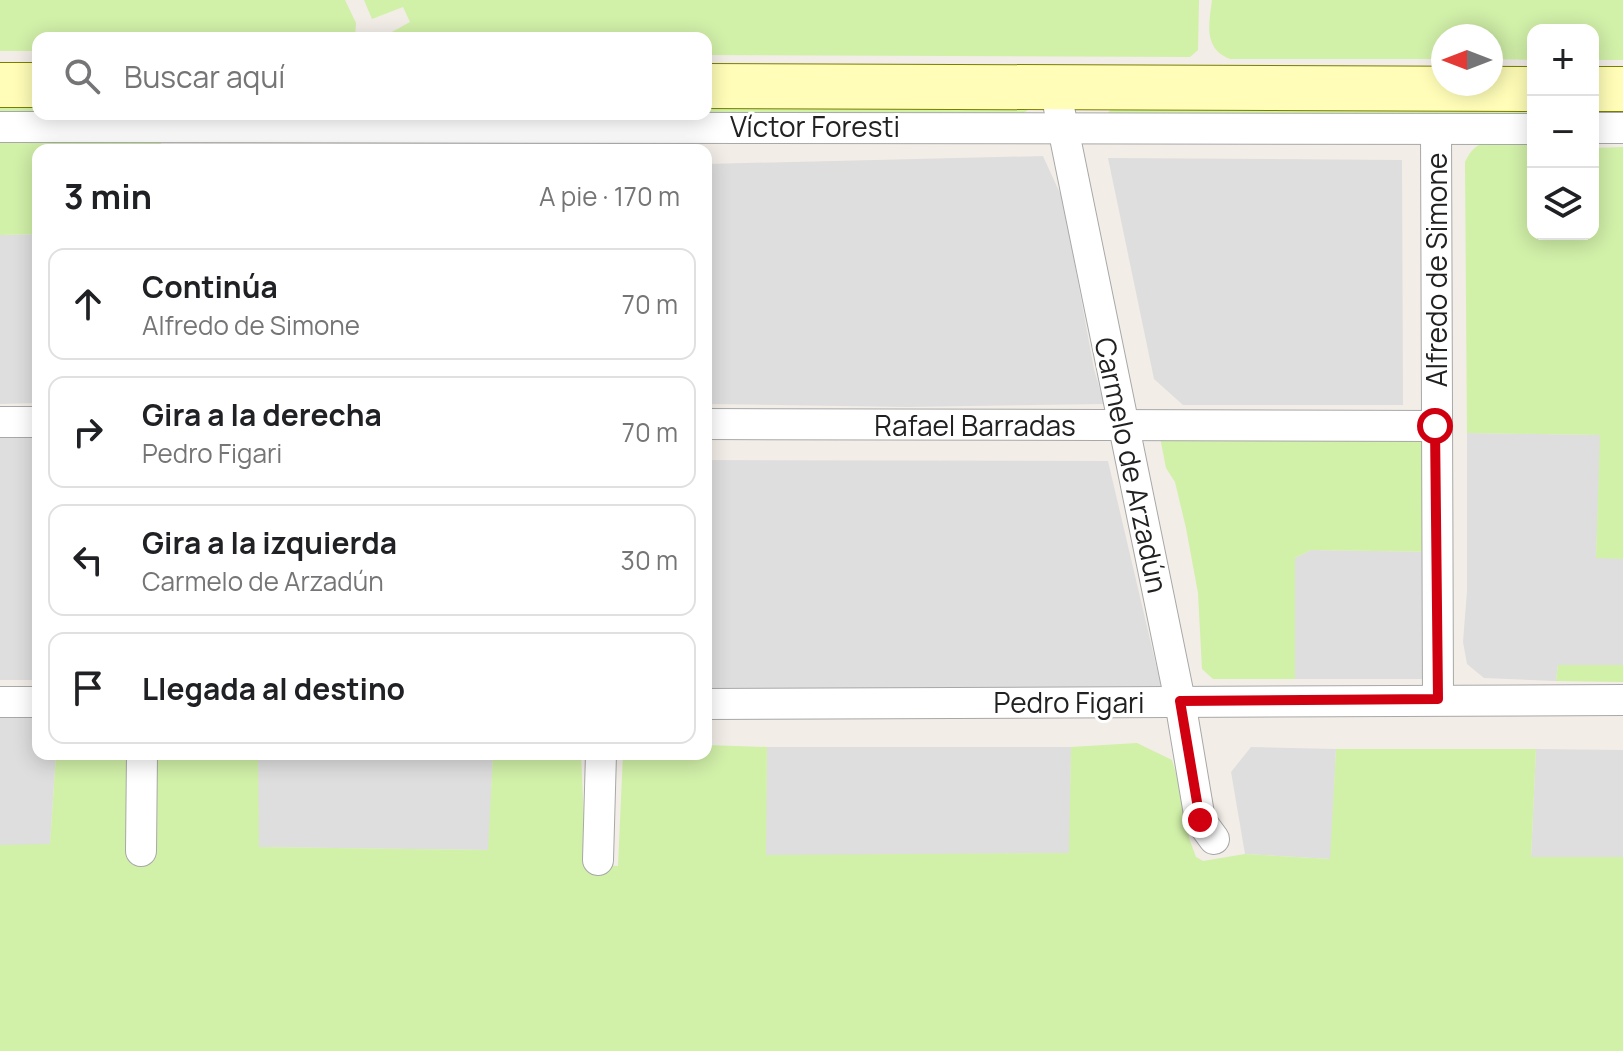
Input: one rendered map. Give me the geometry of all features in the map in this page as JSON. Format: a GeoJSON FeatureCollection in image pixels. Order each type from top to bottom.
{"type":"FeatureCollection","features":[{"type":"Feature","properties":{"kind":"street"},"geometry":{"type":"LineString","coordinates":[[0,85],[32,85]]}},
{"type":"Feature","properties":{"kind":"street","name":"Víctor Foresti"},"geometry":{"type":"LineString","coordinates":[[712,86],[1436,129],[1527,129]]}},
{"type":"Feature","properties":{"kind":"street","name":"Víctor Foresti"},"geometry":{"type":"LineString","coordinates":[[0,127],[151,139],[605,138],[1058,107],[1527,89]]}},
{"type":"Feature","properties":{"kind":"street"},"geometry":{"type":"LineString","coordinates":[[1599,89],[1623,89]]}},
{"type":"Feature","properties":{"kind":"street","name":"Carmelo de Arzadún"},"geometry":{"type":"LineString","coordinates":[[1058,107],[1180,701],[1200,820],[1214,839]]}},
{"type":"Feature","properties":{"kind":"street"},"geometry":{"type":"LineString","coordinates":[[1599,128],[1623,128]]}},
{"type":"Feature","properties":{"kind":"street","name":"Alfredo de Simone"},"geometry":{"type":"LineString","coordinates":[[1436,129],[1438,699]]}},
{"type":"Feature","properties":{"kind":"street"},"geometry":{"type":"LineString","coordinates":[[0,422],[32,422]]}},
{"type":"Feature","properties":{"kind":"street","name":"Rafael Barradas"},"geometry":{"type":"LineString","coordinates":[[712,424],[1435,426]]}},
{"type":"Feature","properties":{"kind":"street","name":"Pedro Figari"},"geometry":{"type":"LineString","coordinates":[[712,704],[1623,700]]}},
{"type":"Feature","properties":{"kind":"street"},"geometry":{"type":"LineString","coordinates":[[0,702],[32,702]]}},
{"type":"Feature","properties":{"kind":"street"},"geometry":{"type":"LineString","coordinates":[[141,851],[142,760]]}},
{"type":"Feature","properties":{"kind":"street"},"geometry":{"type":"LineString","coordinates":[[598,860],[601,760]]}},
{"type":"Feature","properties":{"kind":"shaded area"},"geometry":{"type":"Polygon","coordinates":[[[1043,156],[1063,200],[1094,369],[1104,404],[907,407],[712,404],[712,164],[1043,156]]]}},
{"type":"Feature","properties":{"kind":"shaded area"},"geometry":{"type":"Polygon","coordinates":[[[1108,158],[1402,160],[1403,405],[1183,405],[1154,379],[1108,158]]]}},
{"type":"Feature","properties":{"kind":"shaded area"},"geometry":{"type":"Polygon","coordinates":[[[32,234],[32,403],[0,404],[0,235],[32,234]]]}},
{"type":"Feature","properties":{"kind":"shaded area"},"geometry":{"type":"Polygon","coordinates":[[[0,431],[32,432],[32,680],[0,680],[0,431]]]}},
{"type":"Feature","properties":{"kind":"shaded area"},"geometry":{"type":"Polygon","coordinates":[[[1467,433],[1601,435],[1596,557],[1623,559],[1623,665],[1558,665],[1556,681],[1484,678],[1467,664],[1463,642],[1467,591],[1467,433]]]}},
{"type":"Feature","properties":{"kind":"shaded area"},"geometry":{"type":"Polygon","coordinates":[[[712,460],[1108,461],[1161,686],[712,691],[712,460]]]}},
{"type":"Feature","properties":{"kind":"shaded area"},"geometry":{"type":"Polygon","coordinates":[[[1311,550],[1444,552],[1436,679],[1295,679],[1295,558],[1311,550]]]}},
{"type":"Feature","properties":{"kind":"shaded area"},"geometry":{"type":"Polygon","coordinates":[[[0,709],[32,709],[32,760],[56,760],[50,845],[0,845],[0,709]]]}},
{"type":"Feature","properties":{"kind":"shaded area"},"geometry":{"type":"Polygon","coordinates":[[[767,747],[1071,747],[1070,853],[765,856],[767,747]]]}},
{"type":"Feature","properties":{"kind":"shaded area"},"geometry":{"type":"Polygon","coordinates":[[[1251,747],[1336,749],[1331,859],[1245,854],[1231,772],[1251,747]]]}},
{"type":"Feature","properties":{"kind":"shaded area"},"geometry":{"type":"Polygon","coordinates":[[[1536,749],[1623,750],[1623,857],[1531,857],[1536,749]]]}},
{"type":"Feature","properties":{"kind":"shaded area"},"geometry":{"type":"Polygon","coordinates":[[[258,760],[493,760],[489,850],[258,847],[258,760]]]}},
{"type":"Feature","properties":{"kind":"green space"},"geometry":{"type":"Polygon","coordinates":[[[0,0],[345,0],[356,23],[355,32],[32,32],[32,51],[0,51],[0,0]]]}},
{"type":"Feature","properties":{"kind":"green space"},"geometry":{"type":"Polygon","coordinates":[[[364,0],[1199,0],[1198,50],[1190,57],[712,55],[712,32],[392,32],[410,22],[403,7],[372,19],[364,0]]]}},
{"type":"Feature","properties":{"kind":"green space"},"geometry":{"type":"Polygon","coordinates":[[[1212,0],[1623,0],[1623,60],[1599,60],[1599,24],[1527,24],[1527,60],[1503,59],[1503,24],[1431,24],[1431,59],[1230,59],[1215,49],[1209,26],[1212,0]]]}},
{"type":"Feature","properties":{"kind":"green space"},"geometry":{"type":"Polygon","coordinates":[[[0,98],[32,98],[32,118],[0,118],[0,98]]]}},
{"type":"Feature","properties":{"kind":"green space"},"geometry":{"type":"Polygon","coordinates":[[[712,101],[1026,104],[1029,109],[1020,116],[712,117],[712,101]]]}},
{"type":"Feature","properties":{"kind":"green space"},"geometry":{"type":"Polygon","coordinates":[[[1116,103],[1527,103],[1527,122],[1112,124],[1108,113],[1116,103]]]}},
{"type":"Feature","properties":{"kind":"green space"},"geometry":{"type":"Polygon","coordinates":[[[0,135],[161,135],[161,144],[32,144],[32,234],[0,235],[0,135]]]}},
{"type":"Feature","properties":{"kind":"green space"},"geometry":{"type":"Polygon","coordinates":[[[1481,144],[1527,144],[1527,240],[1599,240],[1599,148],[1623,147],[1623,559],[1596,558],[1600,435],[1467,433],[1465,162],[1474,148],[1481,144]]]}},
{"type":"Feature","properties":{"kind":"green space"},"geometry":{"type":"Polygon","coordinates":[[[1422,426],[1444,552],[1311,550],[1295,558],[1295,679],[1213,679],[1202,669],[1198,593],[1175,482],[1166,468],[1159,432],[1422,426]]]}},
{"type":"Feature","properties":{"kind":"green space"},"geometry":{"type":"Polygon","coordinates":[[[1558,665],[1623,665],[1623,682],[1556,681],[1558,665]]]}},
{"type":"Feature","properties":{"kind":"green space"},"geometry":{"type":"Polygon","coordinates":[[[1137,743],[1172,760],[1187,810],[1189,838],[1196,857],[1203,861],[1245,854],[1330,859],[1336,749],[1536,749],[1531,857],[1623,857],[1623,1051],[0,1051],[0,845],[50,844],[56,760],[258,760],[259,847],[488,850],[493,760],[581,760],[586,864],[618,866],[623,760],[712,760],[712,745],[767,747],[766,855],[1069,853],[1071,747],[1137,743]]]}},
{"type":"Feature","properties":{"kind":"route"},"geometry":{"type":"LineString","coordinates":[[1200,820],[1180,701],[1438,699],[1435,426]]}}]}
